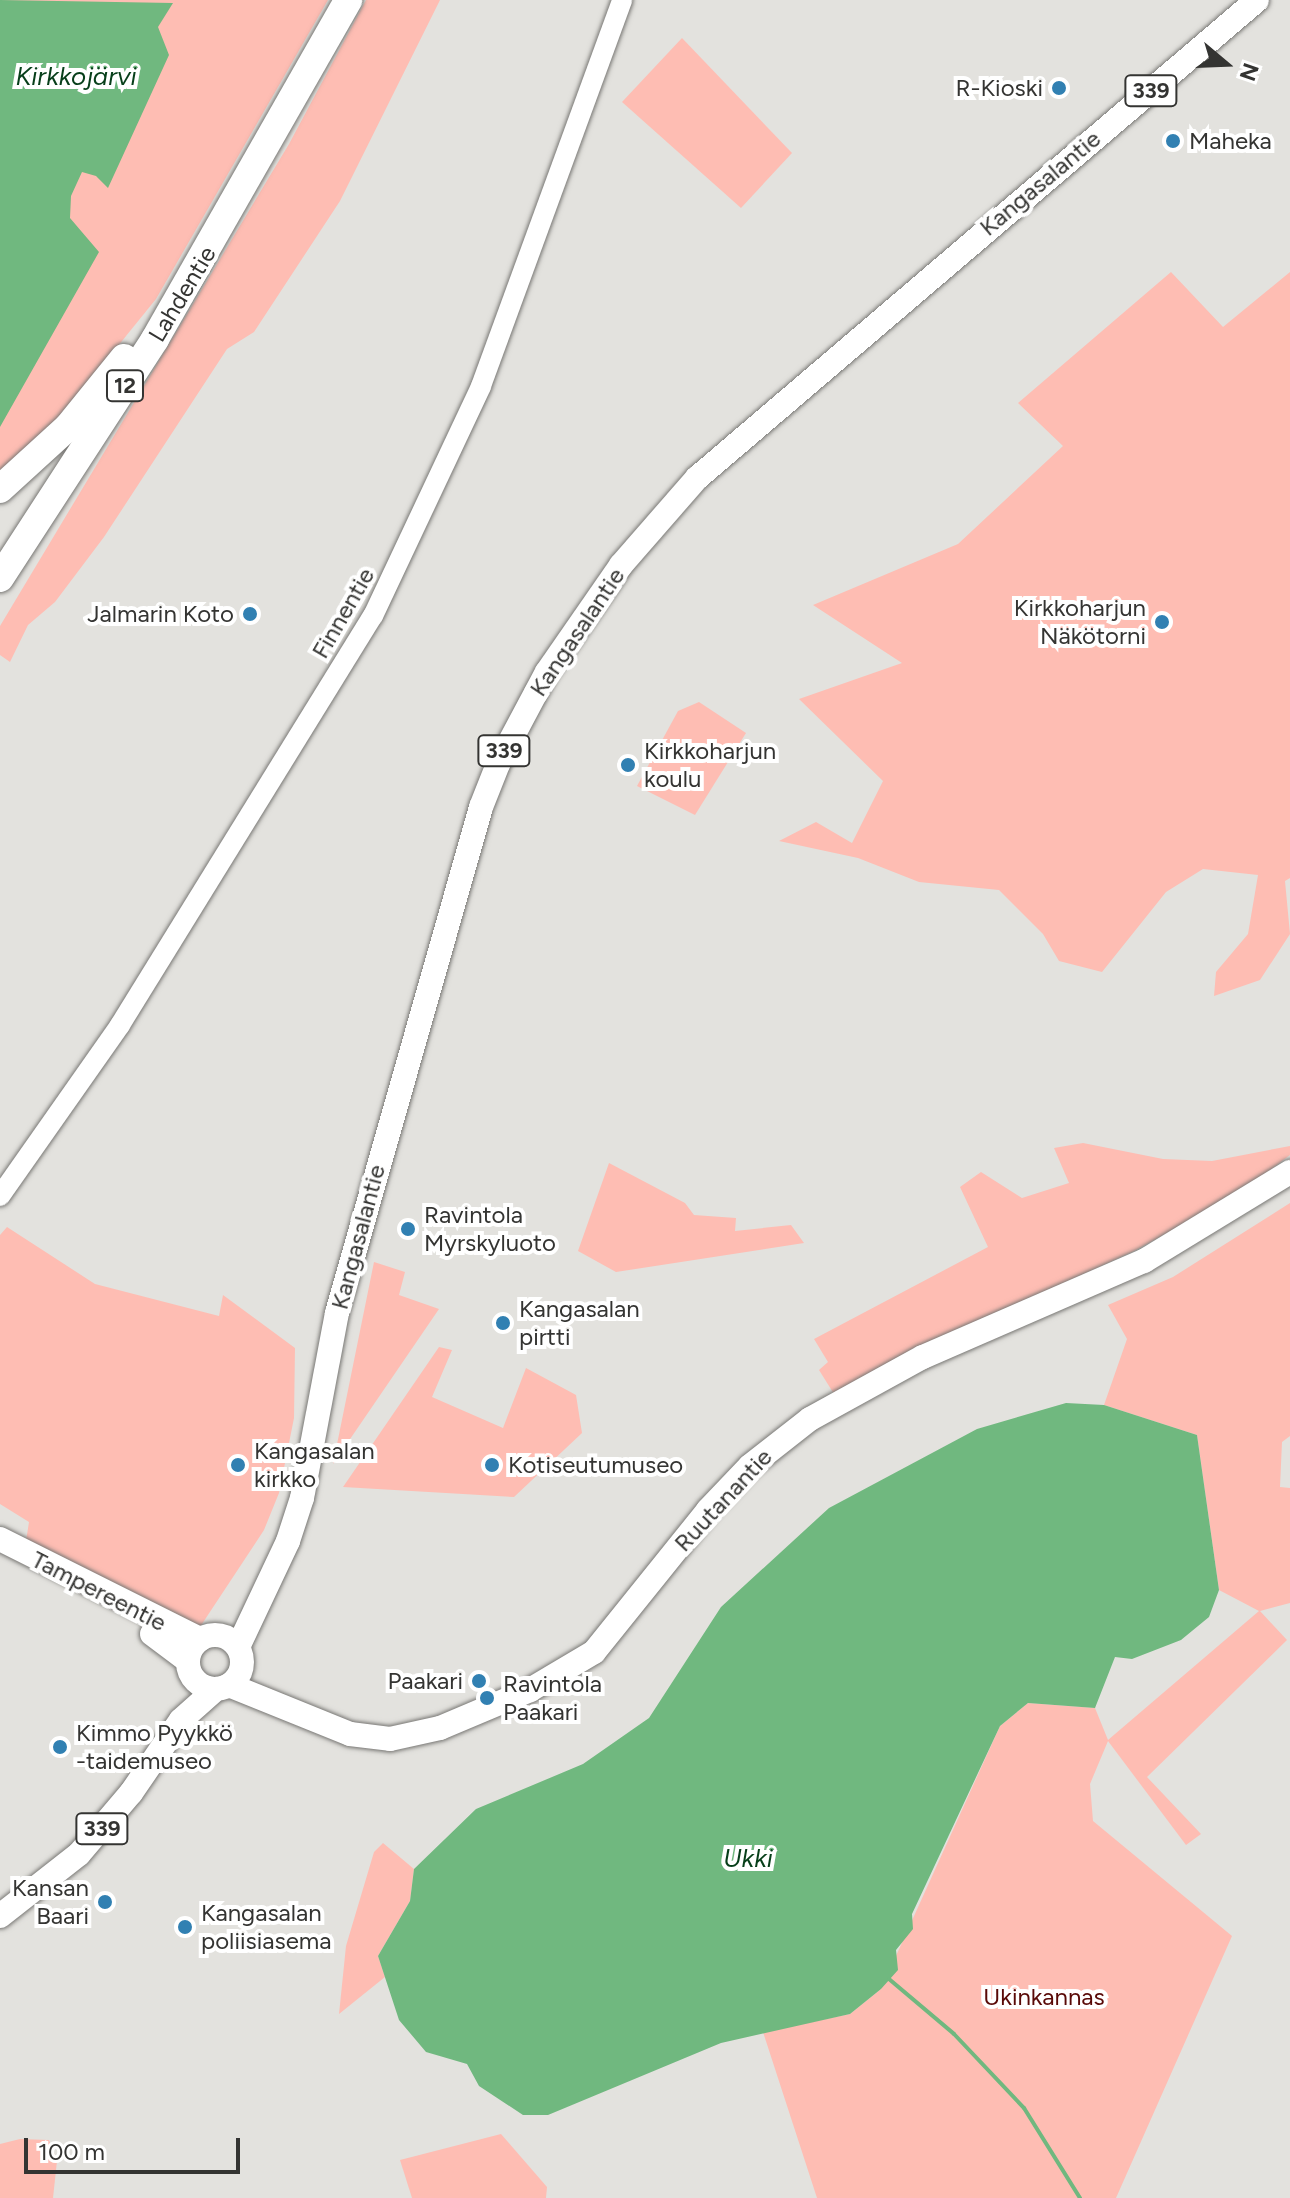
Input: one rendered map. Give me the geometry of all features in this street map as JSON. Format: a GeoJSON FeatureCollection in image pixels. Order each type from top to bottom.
{"type":"FeatureCollection","features":[{"type":"Feature","properties":{"kind":"highway","name":"Lahdentie"},"geometry":{"type":"LineString","coordinates":[[0,578],[155,339],[243,191],[348,0]]}},
{"type":"Feature","properties":{"kind":"highway"},"geometry":{"type":"LineString","coordinates":[[0,489],[42,453],[96,393],[243,191]]}},
{"type":"Feature","properties":{"kind":"main road","name":"Kangasalantie"},"geometry":{"type":"LineString","coordinates":[[224,1660],[288,1541],[352,1257],[477,820],[498,764],[565,643],[641,541],[728,449],[1257,0]]}},
{"type":"Feature","properties":{"kind":"main road","name":"Ruutanantie"},"geometry":{"type":"LineString","coordinates":[[301,1715],[350,1734],[390,1739],[466,1718],[564,1673],[621,1626],[671,1554],[750,1466],[810,1419],[923,1357],[1144,1261],[1290,1172]]}},
{"type":"Feature","properties":{"kind":"main road","name":"Tampereentie"},"geometry":{"type":"LineString","coordinates":[[0,1539],[224,1660],[301,1715]]}},
{"type":"Feature","properties":{"kind":"main road","name":"Tampereentie"},"geometry":{"type":"LineString","coordinates":[[0,1553],[177,1648],[200,1685],[224,1660]]}},
{"type":"Feature","properties":{"kind":"main road","name":"339"},"geometry":{"type":"LineString","coordinates":[[181,1720],[189,1667],[224,1660]]}},
{"type":"Feature","properties":{"kind":"main road","name":"339"},"geometry":{"type":"LineString","coordinates":[[0,1916],[79,1854],[107,1824],[224,1660]]}},
{"type":"Feature","properties":{"kind":"street","name":"Finnentie"},"geometry":{"type":"LineString","coordinates":[[0,1196],[120,1025],[373,616],[481,386],[622,0]]}},
{"type":"Feature","properties":{"kind":"green space"},"geometry":{"type":"Polygon","coordinates":[[[0,0],[328,0],[156,299],[58,420],[0,477],[0,0]]]}},
{"type":"Feature","properties":{"kind":"green space"},"geometry":{"type":"Polygon","coordinates":[[[366,0],[440,0],[340,201],[254,332],[227,349],[104,537],[55,602],[28,625],[10,662],[0,655],[0,626],[289,144],[366,0]]]}},
{"type":"Feature","properties":{"kind":"green space"},"geometry":{"type":"Polygon","coordinates":[[[682,38],[792,153],[741,208],[622,102],[682,38]]]}},
{"type":"Feature","properties":{"kind":"green space"},"geometry":{"type":"Polygon","coordinates":[[[1171,272],[1223,327],[1290,272],[1290,878],[1285,881],[1290,934],[1260,980],[1214,996],[1216,972],[1248,934],[1258,875],[1203,869],[1166,892],[1102,972],[1059,961],[1043,934],[999,890],[919,882],[858,858],[779,841],[816,822],[852,843],[883,781],[799,699],[902,663],[813,605],[958,544],[1063,446],[1018,403],[1171,272]]]}},
{"type":"Feature","properties":{"kind":"green space"},"geometry":{"type":"Polygon","coordinates":[[[699,702],[746,733],[695,815],[637,786],[678,711],[699,702]]]}},
{"type":"Feature","properties":{"kind":"green space"},"geometry":{"type":"Polygon","coordinates":[[[1083,1143],[1163,1159],[1212,1161],[1290,1146],[1290,1155],[1238,1194],[1134,1251],[905,1355],[834,1394],[819,1370],[828,1362],[814,1339],[988,1247],[960,1187],[981,1172],[1022,1198],[1069,1183],[1054,1148],[1083,1143]]]}},
{"type":"Feature","properties":{"kind":"green space"},"geometry":{"type":"Polygon","coordinates":[[[609,1163],[685,1203],[694,1215],[736,1218],[735,1231],[791,1225],[804,1243],[616,1272],[578,1251],[609,1163]]]}},
{"type":"Feature","properties":{"kind":"green space","name":"Ukinkannas"},"geometry":{"type":"Polygon","coordinates":[[[1290,1203],[1290,1436],[1282,1442],[1280,1487],[1290,1488],[1290,1603],[1260,1611],[1287,1640],[1147,1777],[1201,1834],[1186,1845],[1108,1741],[1090,1784],[1093,1821],[1232,1936],[1116,2198],[817,2198],[763,2032],[850,2014],[881,1989],[1000,1726],[1028,1703],[1095,1708],[1108,1740],[1259,1611],[1219,1590],[1197,1435],[1104,1405],[1127,1339],[1108,1305],[1173,1277],[1290,1203]]]}},
{"type":"Feature","properties":{"kind":"green space"},"geometry":{"type":"Polygon","coordinates":[[[7,1227],[95,1284],[219,1316],[223,1295],[295,1348],[294,1418],[279,1493],[264,1530],[200,1627],[26,1541],[29,1522],[0,1504],[0,1235],[7,1227]]]}},
{"type":"Feature","properties":{"kind":"green space"},"geometry":{"type":"Polygon","coordinates":[[[374,1262],[405,1272],[399,1295],[439,1309],[333,1464],[374,1262]]]}},
{"type":"Feature","properties":{"kind":"green space"},"geometry":{"type":"Polygon","coordinates":[[[439,1347],[452,1350],[432,1397],[503,1428],[526,1368],[576,1395],[582,1433],[514,1497],[343,1487],[439,1347]]]}},
{"type":"Feature","properties":{"kind":"green space"},"geometry":{"type":"Polygon","coordinates":[[[383,1843],[414,1869],[410,1901],[378,1956],[385,1977],[339,2014],[346,1946],[374,1852],[383,1843]]]}},
{"type":"Feature","properties":{"kind":"green space"},"geometry":{"type":"Polygon","coordinates":[[[501,2134],[547,2187],[546,2198],[412,2198],[400,2160],[501,2134]]]}},
{"type":"Feature","properties":{"kind":"green space"},"geometry":{"type":"Polygon","coordinates":[[[20,2139],[49,2140],[57,2161],[53,2198],[0,2198],[0,2144],[20,2139]]]}},
{"type":"Feature","properties":{"kind":"water","name":"Kirkkojärvi"},"geometry":{"type":"Polygon","coordinates":[[[0,0],[173,3],[158,27],[169,55],[108,188],[96,176],[82,172],[71,196],[70,218],[99,252],[0,427],[0,0]]]}},
{"type":"Feature","properties":{"kind":"water","name":"Ukki"},"geometry":{"type":"Polygon","coordinates":[[[1066,1403],[1104,1405],[1197,1435],[1219,1590],[1209,1617],[1181,1640],[1132,1659],[1115,1657],[1095,1708],[1028,1703],[1000,1726],[912,1914],[913,1929],[896,1950],[898,1970],[881,1989],[850,2014],[721,2043],[548,2115],[523,2115],[479,2086],[467,2064],[426,2052],[399,2020],[378,1956],[410,1901],[414,1869],[476,1809],[583,1764],[649,1718],[721,1607],[829,1508],[977,1429],[1066,1403]]]}},
{"type":"Feature","properties":{"kind":"waterway"},"geometry":{"type":"LineString","coordinates":[[889,1979],[954,2034],[1024,2108],[1080,2198]]}},
{"type":"Feature","properties":{"kind":"place","name":"R-Kioski"},"geometry":{"type":"Point","coordinates":[1059,88]}},
{"type":"Feature","properties":{"kind":"place","name":"Maheka"},"geometry":{"type":"Point","coordinates":[1173,141]}},
{"type":"Feature","properties":{"kind":"place","name":"Jalmarin Koto"},"geometry":{"type":"Point","coordinates":[250,614]}},
{"type":"Feature","properties":{"kind":"place","name":"Kirkkoharjun Näkötorni"},"geometry":{"type":"Point","coordinates":[1162,622]}},
{"type":"Feature","properties":{"kind":"place","name":"Kirkkoharjun koulu"},"geometry":{"type":"Point","coordinates":[628,765]}},
{"type":"Feature","properties":{"kind":"place","name":"Ravintola Myrskyluoto"},"geometry":{"type":"Point","coordinates":[408,1229]}},
{"type":"Feature","properties":{"kind":"place","name":"Kangasalan pirtti"},"geometry":{"type":"Point","coordinates":[503,1323]}},
{"type":"Feature","properties":{"kind":"place","name":"Kangasalan kirkko"},"geometry":{"type":"Point","coordinates":[238,1465]}},
{"type":"Feature","properties":{"kind":"place","name":"Kotiseutumuseo"},"geometry":{"type":"Point","coordinates":[492,1465]}},
{"type":"Feature","properties":{"kind":"place","name":"Paakari"},"geometry":{"type":"Point","coordinates":[479,1681]}},
{"type":"Feature","properties":{"kind":"place","name":"Ravintola Paakari"},"geometry":{"type":"Point","coordinates":[487,1698]}},
{"type":"Feature","properties":{"kind":"place","name":"Kimmo Pyykkö -taidemuseo"},"geometry":{"type":"Point","coordinates":[60,1747]}},
{"type":"Feature","properties":{"kind":"place","name":"Kansan Baari"},"geometry":{"type":"Point","coordinates":[105,1902]}},
{"type":"Feature","properties":{"kind":"place","name":"Kangasalan poliisiasema"},"geometry":{"type":"Point","coordinates":[185,1927]}}]}
